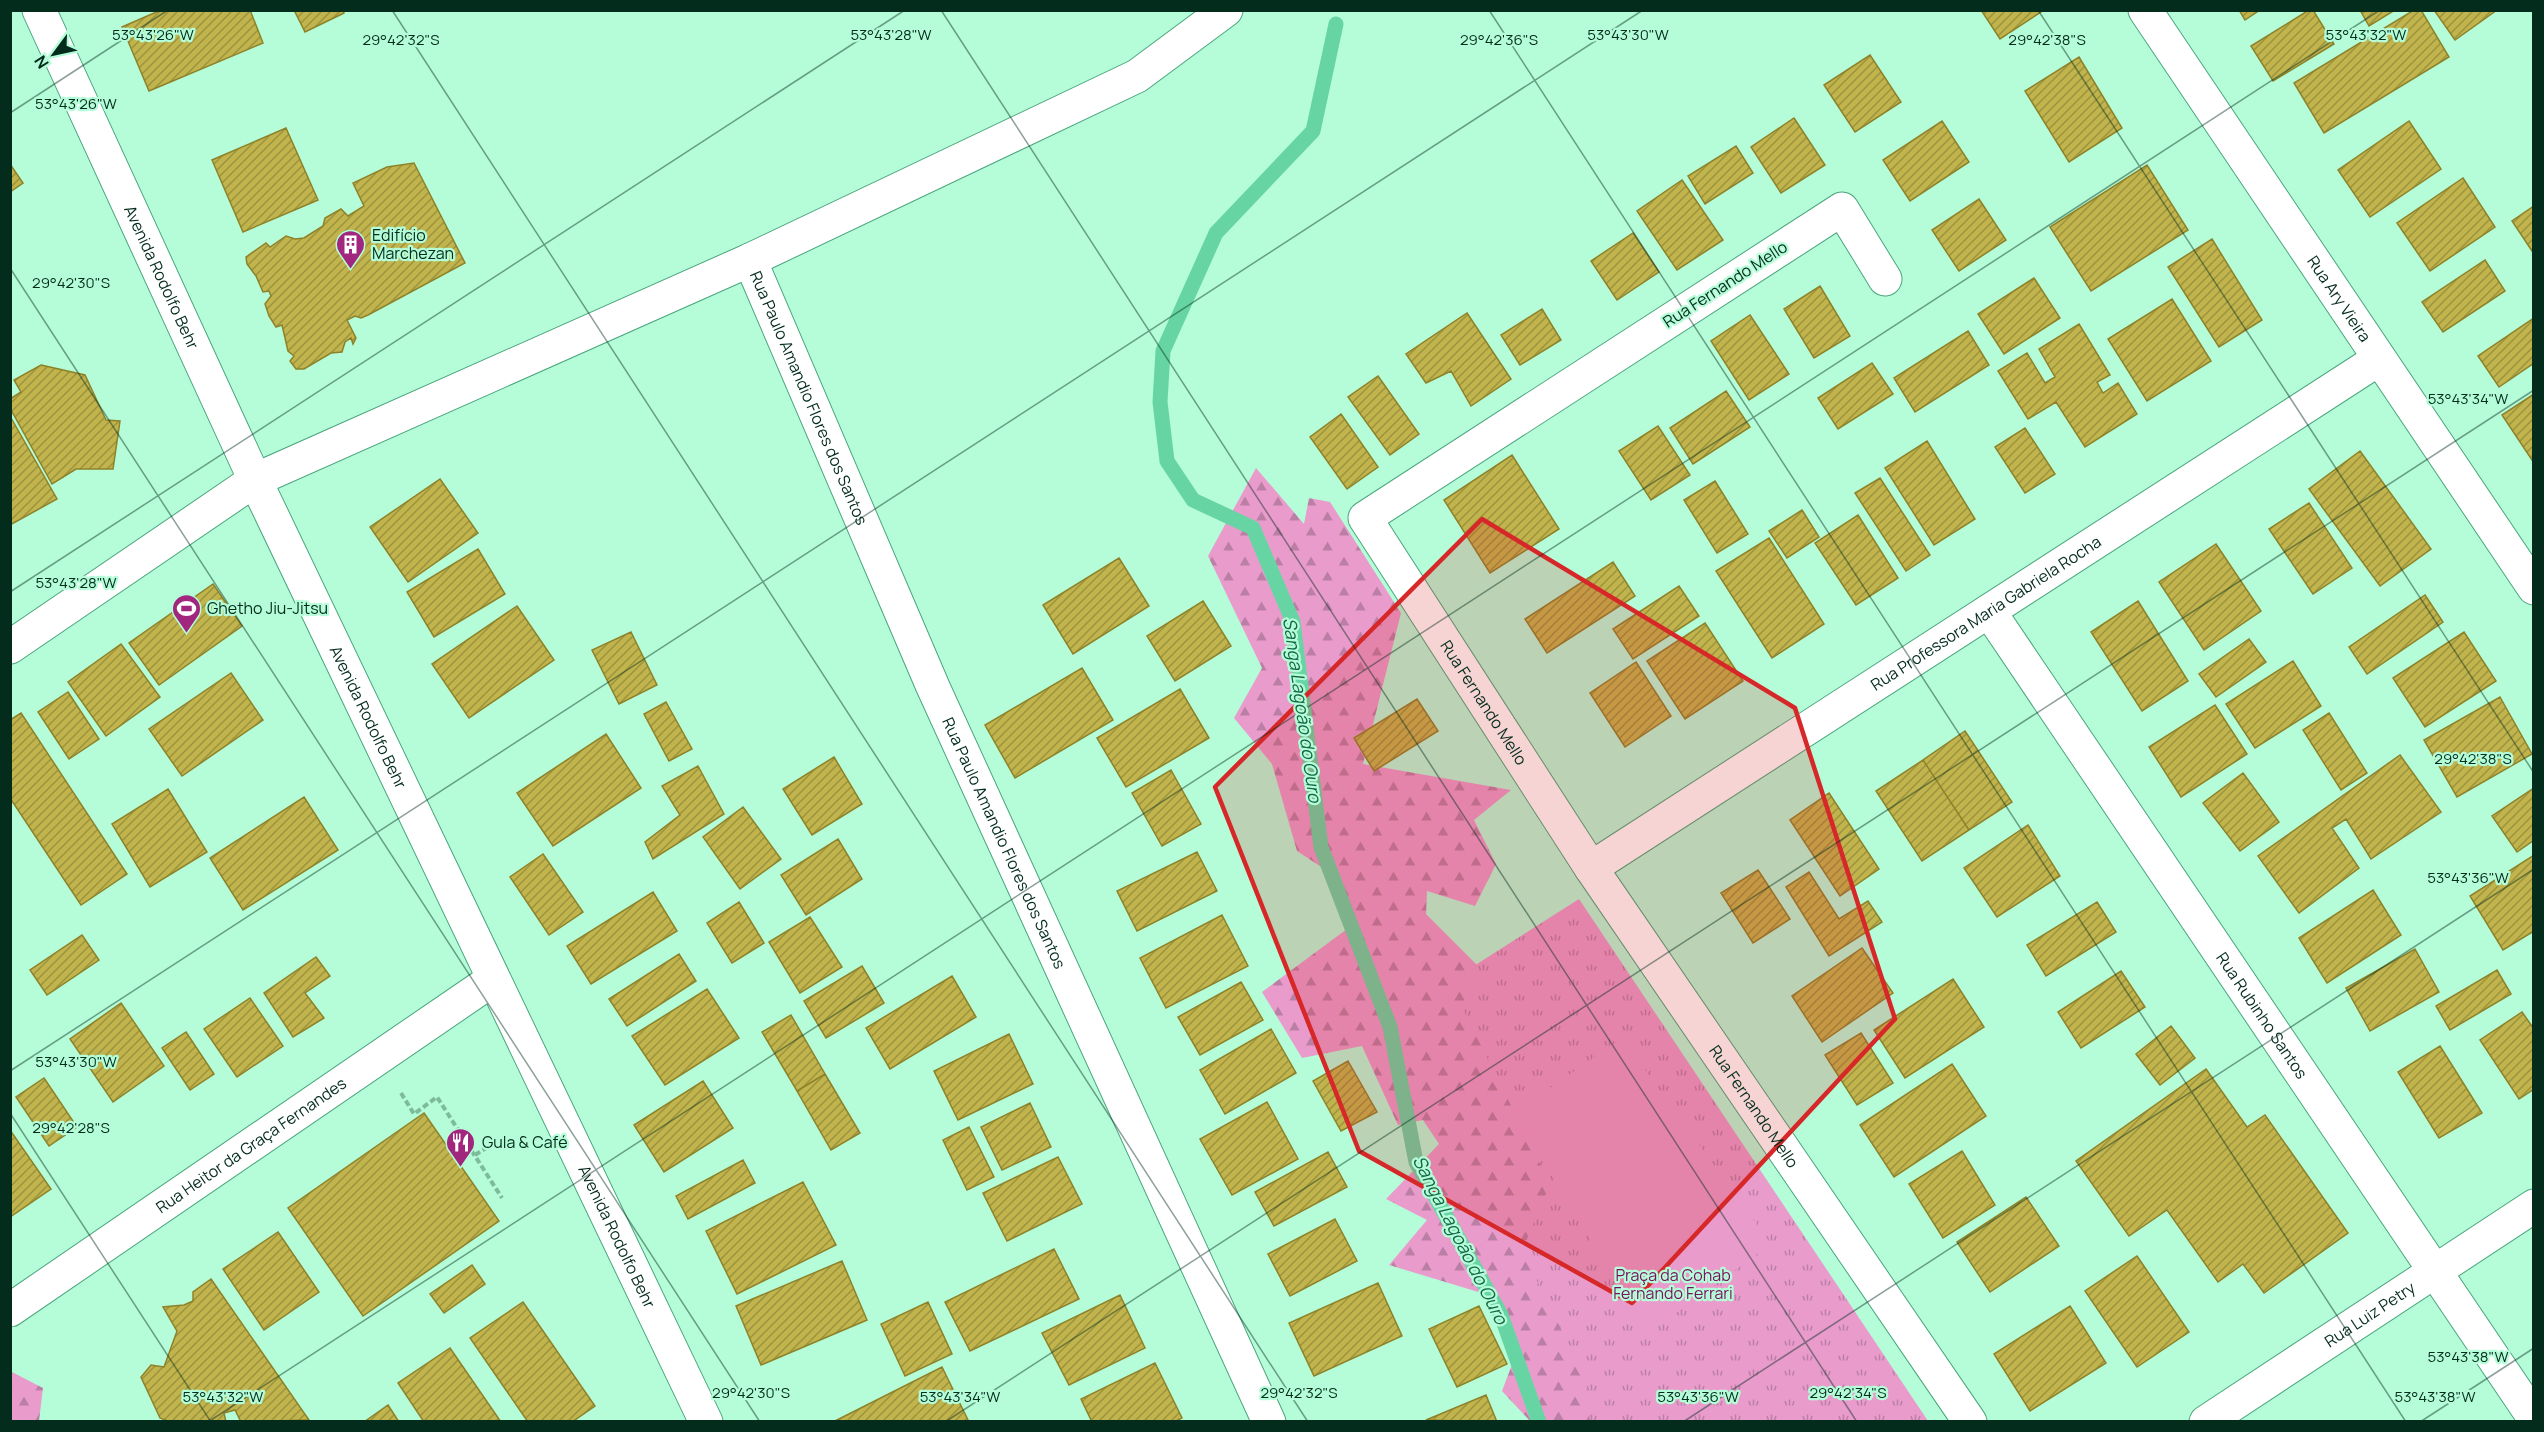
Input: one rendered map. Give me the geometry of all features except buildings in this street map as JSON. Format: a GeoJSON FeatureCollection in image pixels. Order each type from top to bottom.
{"type":"FeatureCollection","features":[{"type":"Feature","properties":{"kind":"street","name":"Avenida Rodolfo Behr"},"geometry":{"type":"LineString","coordinates":[[39,10],[255,480],[492,980],[706,1422]]}},
{"type":"Feature","properties":{"kind":"street"},"geometry":{"type":"LineString","coordinates":[[10,647],[255,480],[750,260],[1137,75],[1226,10]]}},
{"type":"Feature","properties":{"kind":"street","name":"Rua Ary Vieira"},"geometry":{"type":"LineString","coordinates":[[2145,10],[2534,588]]}},
{"type":"Feature","properties":{"kind":"street","name":"Rua Fernando Mello"},"geometry":{"type":"LineString","coordinates":[[1885,279],[1842,209],[1365,518],[1591,868],[1970,1422]]}},
{"type":"Feature","properties":{"kind":"street","name":"Rua Paulo Amandio Flores dos Santos"},"geometry":{"type":"LineString","coordinates":[[750,260],[933,687],[1269,1422]]}},
{"type":"Feature","properties":{"kind":"street","name":"Rua Professora Maria Gabriela Rocha"},"geometry":{"type":"LineString","coordinates":[[1591,868],[2379,359]]}},
{"type":"Feature","properties":{"kind":"street","name":"Rua Rubinho Santos"},"geometry":{"type":"LineString","coordinates":[[1989,612],[2534,1418]]}},
{"type":"Feature","properties":{"kind":"street","name":"Rua Heitor da Graça Fernandes"},"geometry":{"type":"LineString","coordinates":[[10,1310],[492,980]]}},
{"type":"Feature","properties":{"kind":"street","name":"Rua Luiz Petry"},"geometry":{"type":"LineString","coordinates":[[2206,1422],[2534,1206]]}},
{"type":"Feature","properties":{"kind":"path"},"geometry":{"type":"LineString","coordinates":[[396,1085],[414,1114],[437,1097],[502,1198]]}},
{"type":"Feature","properties":{"kind":"path"},"geometry":{"type":"LineString","coordinates":[[475,1155],[494,1143]]}},
{"type":"Feature","properties":{"kind":"highlighted area"},"geometry":{"type":"Polygon","coordinates":[[[1482,519],[1795,708],[1895,1019],[1632,1303],[1359,1151],[1215,787],[1482,519]]]}},
{"type":"Feature","properties":{"kind":"green space"},"geometry":{"type":"Polygon","coordinates":[[[1256,468],[1304,524],[1309,498],[1330,502],[1401,613],[1363,764],[1511,790],[1474,820],[1496,864],[1475,906],[1427,891],[1426,914],[1477,965],[1463,1009],[1550,1184],[1522,1251],[1586,1379],[1590,1421],[1530,1421],[1502,1391],[1516,1354],[1485,1294],[1389,1265],[1427,1220],[1386,1199],[1439,1144],[1423,1120],[1398,1125],[1362,1046],[1302,1058],[1262,992],[1347,929],[1338,878],[1297,851],[1272,764],[1234,718],[1262,668],[1208,556],[1256,468]]]}},
{"type":"Feature","properties":{"kind":"green space","name":"Praça da Cohab Fernando Ferrari"},"geometry":{"type":"Polygon","coordinates":[[[1579,899],[1928,1421],[1581,1421],[1416,1003],[1579,899]]]}},
{"type":"Feature","properties":{"kind":"green space"},"geometry":{"type":"Polygon","coordinates":[[[1622,1038],[1771,1244],[1647,1334],[1514,1113],[1622,1038]]]}},
{"type":"Feature","properties":{"kind":"green space"},"geometry":{"type":"Polygon","coordinates":[[[10,1371],[43,1388],[39,1421],[11,1421],[10,1371]]]}},
{"type":"Feature","properties":{"kind":"waterway","name":"Sanga Lagoão do Ouro"},"geometry":{"type":"LineString","coordinates":[[1336,24],[1313,131],[1216,233],[1163,351],[1160,402],[1167,461],[1193,500],[1253,528],[1293,622],[1321,847],[1390,1027],[1416,1162],[1501,1315],[1539,1422]]}},
{"type":"Feature","properties":{"kind":"place","name":"Edifício Marchezan"},"geometry":{"type":"Point","coordinates":[351,270]}},
{"type":"Feature","properties":{"kind":"place","name":"Ghetho Jiu-Jitsu"},"geometry":{"type":"Point","coordinates":[186,634]}},
{"type":"Feature","properties":{"kind":"place","name":"Gula & Café"},"geometry":{"type":"Point","coordinates":[461,1168]}}]}
